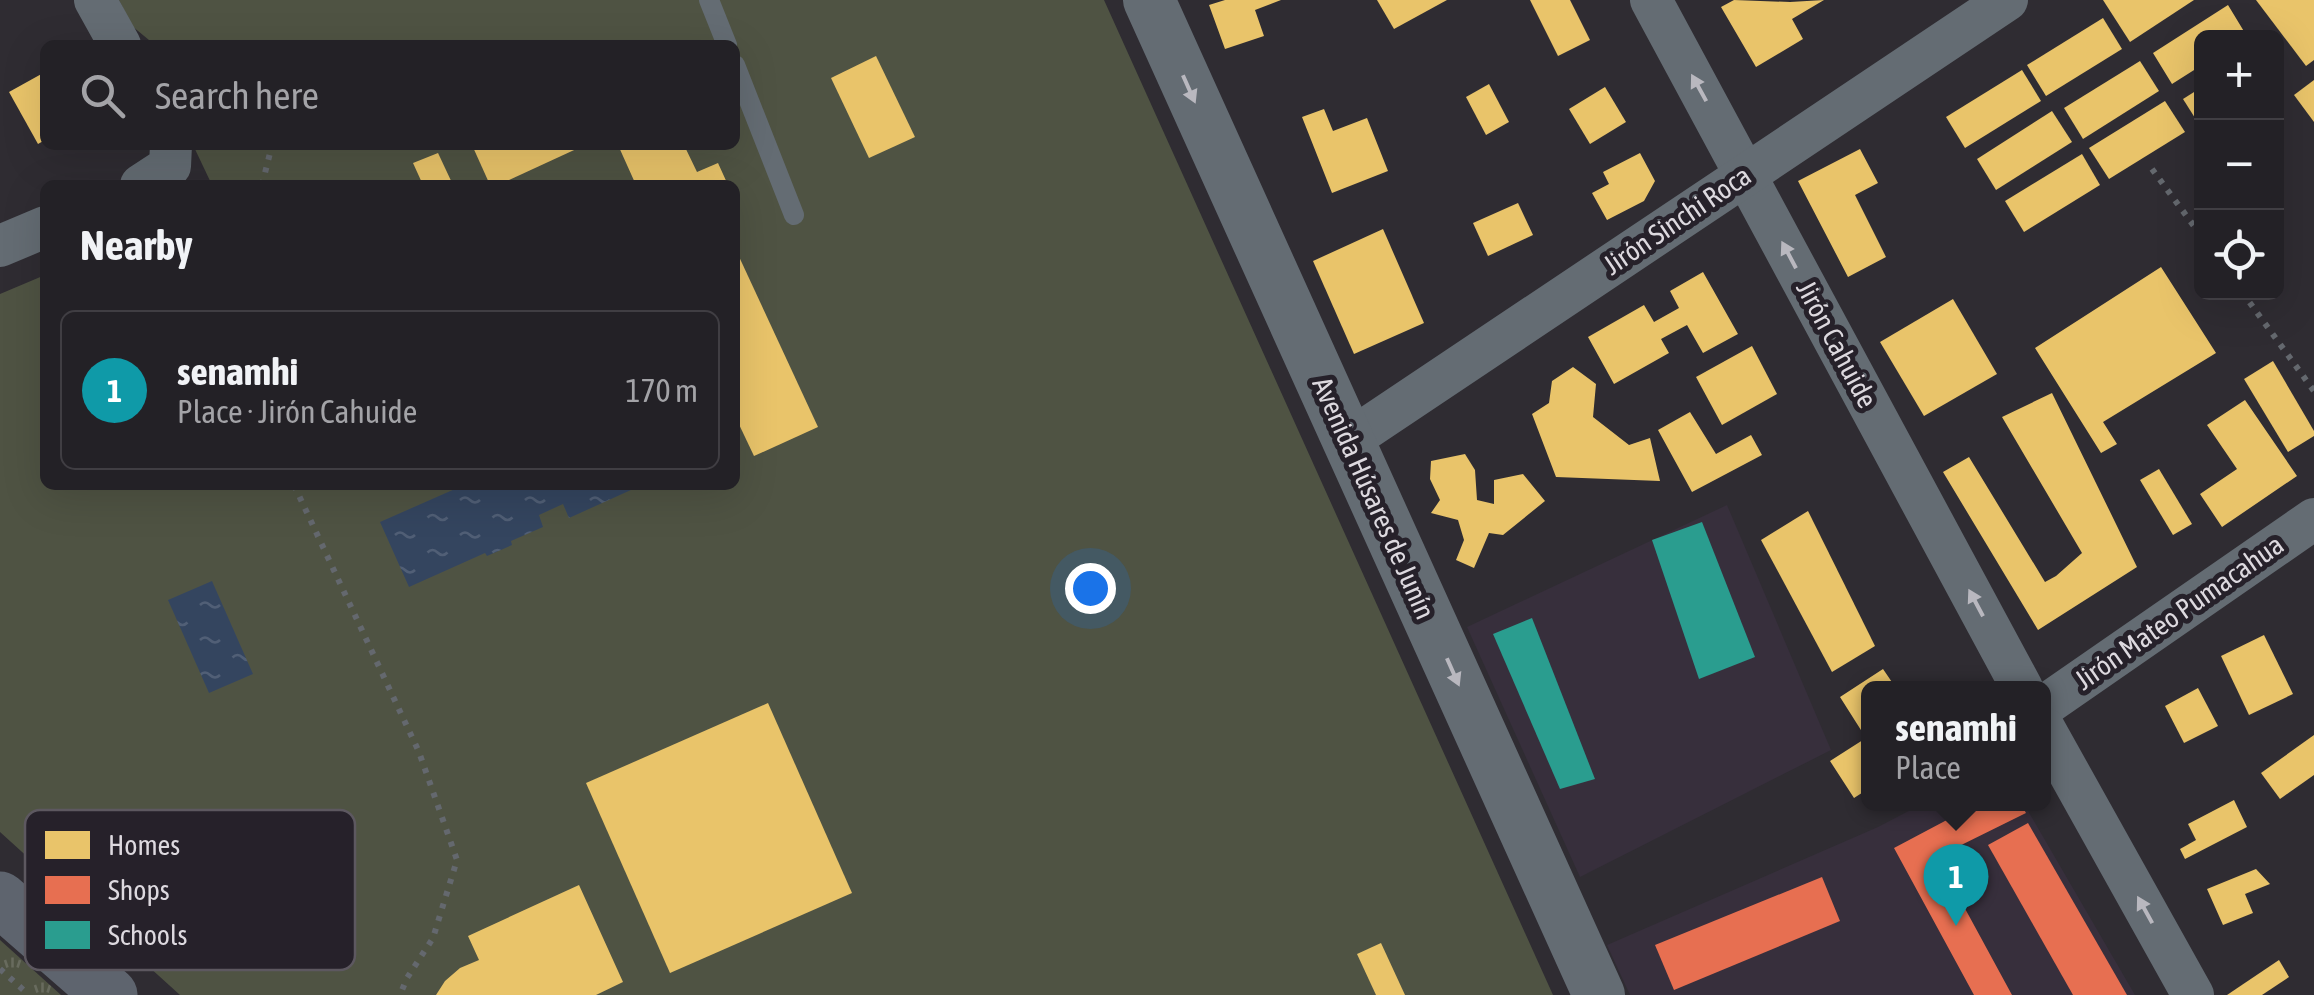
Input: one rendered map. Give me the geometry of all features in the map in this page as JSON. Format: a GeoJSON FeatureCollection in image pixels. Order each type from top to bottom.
{"type":"FeatureCollection","features":[{"type":"Feature","properties":{"kind":"main road"},"geometry":{"type":"LineString","coordinates":[[0,899],[25,921]]}},
{"type":"Feature","properties":{"kind":"main road"},"geometry":{"type":"LineString","coordinates":[[81,970],[110,995]]}},
{"type":"Feature","properties":{"kind":"street"},"geometry":{"type":"LineString","coordinates":[[95,0],[117,40]]}},
{"type":"Feature","properties":{"kind":"street","name":"Avenida Húsares de Junín"},"geometry":{"type":"LineString","coordinates":[[1149,0],[1348,441],[1589,992]]}},
{"type":"Feature","properties":{"kind":"street","name":"Jirón Cahuide"},"geometry":{"type":"LineString","coordinates":[[1650,0],[2018,681]]}},
{"type":"Feature","properties":{"kind":"street","name":"Jirón Sinchi Roca"},"geometry":{"type":"LineString","coordinates":[[1348,441],[2007,0]]}},
{"type":"Feature","properties":{"kind":"street"},"geometry":{"type":"LineString","coordinates":[[0,246],[40,229]]}},
{"type":"Feature","properties":{"kind":"street","name":"Jirón Mateo Pumacahua"},"geometry":{"type":"LineString","coordinates":[[2051,701],[2314,519]]}},
{"type":"Feature","properties":{"kind":"street"},"geometry":{"type":"LineString","coordinates":[[2051,741],[2193,995]]}},
{"type":"Feature","properties":{"kind":"lane"},"geometry":{"type":"LineString","coordinates":[[710,0],[725,40]]}},
{"type":"Feature","properties":{"kind":"lane"},"geometry":{"type":"LineString","coordinates":[[740,78],[794,215]]}},
{"type":"Feature","properties":{"kind":"path"},"geometry":{"type":"LineString","coordinates":[[263,180],[271,150]]}},
{"type":"Feature","properties":{"kind":"path"},"geometry":{"type":"LineString","coordinates":[[2152,168],[2194,226]]}},
{"type":"Feature","properties":{"kind":"path"},"geometry":{"type":"LineString","coordinates":[[2248,300],[2314,392]]}},
{"type":"Feature","properties":{"kind":"path"},"geometry":{"type":"LineString","coordinates":[[296,490],[419,752],[456,860],[434,938],[400,995]]}},
{"type":"Feature","properties":{"kind":"path"},"geometry":{"type":"LineString","coordinates":[[0,969],[29,995]]}},
{"type":"Feature","properties":{"kind":"shaded area"},"geometry":{"type":"Polygon","coordinates":[[[1727,505],[1831,750],[1580,877],[1467,627],[1727,505]]]}},
{"type":"Feature","properties":{"kind":"shaded area"},"geometry":{"type":"Polygon","coordinates":[[[1909,811],[2028,811],[2135,995],[1630,995],[1607,945],[1909,811]]]}},
{"type":"Feature","properties":{"kind":"green space"},"geometry":{"type":"Polygon","coordinates":[[[119,0],[1104,0],[1553,995],[180,995],[152,970],[355,970],[355,810],[25,810],[25,855],[0,832],[0,294],[40,277],[40,490],[740,490],[740,180],[210,180],[195,150],[740,150],[740,40],[149,40],[132,26],[119,0]]]}},
{"type":"Feature","properties":{"kind":"green space"},"geometry":{"type":"Polygon","coordinates":[[[0,940],[25,963],[25,970],[33,970],[61,995],[0,995],[0,940]]]}},
{"type":"Feature","properties":{"kind":"water"},"geometry":{"type":"Polygon","coordinates":[[[453,490],[631,490],[569,518],[563,504],[539,515],[543,527],[511,541],[512,545],[409,587],[380,522],[453,490]]]}},
{"type":"Feature","properties":{"kind":"water"},"geometry":{"type":"Polygon","coordinates":[[[212,581],[253,674],[209,693],[168,600],[212,581]]]}},
{"type":"Feature","properties":{"kind":"building: Homes"},"geometry":{"type":"Polygon","coordinates":[[[1225,0],[1281,0],[1255,10],[1264,36],[1225,49],[1209,5],[1225,0]]]}},
{"type":"Feature","properties":{"kind":"building: Homes"},"geometry":{"type":"Polygon","coordinates":[[[1377,0],[1447,0],[1394,29],[1377,0]]]}},
{"type":"Feature","properties":{"kind":"building: Homes"},"geometry":{"type":"Polygon","coordinates":[[[1530,0],[1570,0],[1590,40],[1558,56],[1530,0]]]}},
{"type":"Feature","properties":{"kind":"building: Homes"},"geometry":{"type":"Polygon","coordinates":[[[1734,0],[1824,0],[1792,19],[1803,39],[1756,67],[1721,7],[1734,0]]]}},
{"type":"Feature","properties":{"kind":"building: Homes"},"geometry":{"type":"Polygon","coordinates":[[[2103,0],[2194,0],[2130,42],[2103,0]]]}},
{"type":"Feature","properties":{"kind":"building: Homes"},"geometry":{"type":"Polygon","coordinates":[[[2256,0],[2314,0],[2314,60],[2306,66],[2284,37],[2284,30],[2279,30],[2256,0]]]}},
{"type":"Feature","properties":{"kind":"building: Homes"},"geometry":{"type":"Polygon","coordinates":[[[2228,5],[2243,30],[2194,30],[2194,70],[2172,84],[2153,53],[2228,5]]]}},
{"type":"Feature","properties":{"kind":"building: Homes"},"geometry":{"type":"Polygon","coordinates":[[[2103,18],[2122,49],[2046,96],[2027,65],[2103,18]]]}},
{"type":"Feature","properties":{"kind":"building: Homes"},"geometry":{"type":"Polygon","coordinates":[[[876,56],[915,137],[869,158],[831,78],[876,56]]]}},
{"type":"Feature","properties":{"kind":"building: Homes"},"geometry":{"type":"Polygon","coordinates":[[[2140,61],[2159,91],[2083,139],[2064,108],[2140,61]]]}},
{"type":"Feature","properties":{"kind":"building: Homes"},"geometry":{"type":"Polygon","coordinates":[[[2022,70],[2041,101],[1965,148],[1946,117],[2022,70]]]}},
{"type":"Feature","properties":{"kind":"building: Homes"},"geometry":{"type":"Polygon","coordinates":[[[40,75],[40,143],[38,144],[9,92],[40,75]]]}},
{"type":"Feature","properties":{"kind":"building: Homes"},"geometry":{"type":"Polygon","coordinates":[[[2314,80],[2314,122],[2294,95],[2314,80]]]}},
{"type":"Feature","properties":{"kind":"building: Homes"},"geometry":{"type":"Polygon","coordinates":[[[1489,84],[1509,122],[1486,135],[1466,97],[1489,84]]]}},
{"type":"Feature","properties":{"kind":"building: Homes"},"geometry":{"type":"Polygon","coordinates":[[[1605,87],[1626,122],[1590,144],[1569,109],[1605,87]]]}},
{"type":"Feature","properties":{"kind":"building: Homes"},"geometry":{"type":"Polygon","coordinates":[[[2194,92],[2194,116],[2183,99],[2194,92]]]}},
{"type":"Feature","properties":{"kind":"building: Homes"},"geometry":{"type":"Polygon","coordinates":[[[2165,101],[2185,132],[2109,179],[2089,148],[2165,101]]]}},
{"type":"Feature","properties":{"kind":"building: Homes"},"geometry":{"type":"Polygon","coordinates":[[[1324,109],[1333,131],[1367,118],[1388,171],[1332,193],[1302,117],[1324,109]]]}},
{"type":"Feature","properties":{"kind":"building: Homes"},"geometry":{"type":"Polygon","coordinates":[[[2052,111],[2072,142],[1996,190],[1977,159],[2052,111]]]}},
{"type":"Feature","properties":{"kind":"building: Homes"},"geometry":{"type":"Polygon","coordinates":[[[1860,149],[1878,183],[1855,195],[1886,257],[1848,277],[1798,181],[1860,149]]]}},
{"type":"Feature","properties":{"kind":"building: Homes"},"geometry":{"type":"Polygon","coordinates":[[[474,150],[574,150],[509,180],[488,180],[474,150]]]}},
{"type":"Feature","properties":{"kind":"building: Homes"},"geometry":{"type":"Polygon","coordinates":[[[620,150],[686,150],[697,172],[718,163],[726,180],[634,180],[620,150]]]}},
{"type":"Feature","properties":{"kind":"building: Homes"},"geometry":{"type":"Polygon","coordinates":[[[438,153],[451,180],[421,180],[413,163],[438,153]]]}},
{"type":"Feature","properties":{"kind":"building: Homes"},"geometry":{"type":"Polygon","coordinates":[[[1640,153],[1655,181],[1644,201],[1607,220],[1592,193],[1609,184],[1603,172],[1640,153]]]}},
{"type":"Feature","properties":{"kind":"building: Homes"},"geometry":{"type":"Polygon","coordinates":[[[2082,154],[2100,185],[2024,232],[2005,201],[2082,154]]]}},
{"type":"Feature","properties":{"kind":"building: Homes"},"geometry":{"type":"Polygon","coordinates":[[[1518,203],[1533,235],[1488,256],[1473,223],[1518,203]]]}},
{"type":"Feature","properties":{"kind":"building: Homes"},"geometry":{"type":"Polygon","coordinates":[[[1383,229],[1424,323],[1354,354],[1313,261],[1383,229]]]}},
{"type":"Feature","properties":{"kind":"building: Homes"},"geometry":{"type":"Polygon","coordinates":[[[740,259],[818,427],[754,456],[740,427],[740,259]]]}},
{"type":"Feature","properties":{"kind":"building: Homes"},"geometry":{"type":"Polygon","coordinates":[[[2161,267],[2216,353],[2103,422],[2117,444],[2101,453],[2035,348],[2161,267]]]}},
{"type":"Feature","properties":{"kind":"building: Homes"},"geometry":{"type":"Polygon","coordinates":[[[1703,272],[1738,334],[1703,353],[1687,325],[1661,339],[1669,353],[1614,384],[1588,337],[1644,305],[1654,322],[1679,308],[1670,291],[1703,272]]]}},
{"type":"Feature","properties":{"kind":"building: Homes"},"geometry":{"type":"Polygon","coordinates":[[[1953,299],[1997,374],[1924,416],[1880,342],[1953,299]]]}},
{"type":"Feature","properties":{"kind":"building: Homes"},"geometry":{"type":"Polygon","coordinates":[[[1752,346],[1777,394],[1722,425],[1696,377],[1752,346]]]}},
{"type":"Feature","properties":{"kind":"building: Homes"},"geometry":{"type":"Polygon","coordinates":[[[2273,361],[2314,431],[2314,436],[2288,452],[2244,379],[2273,361]]]}},
{"type":"Feature","properties":{"kind":"building: Homes"},"geometry":{"type":"Polygon","coordinates":[[[1573,367],[1596,384],[1593,417],[1629,445],[1650,438],[1660,481],[1556,477],[1532,414],[1549,403],[1552,381],[1573,367]]]}},
{"type":"Feature","properties":{"kind":"building: Homes"},"geometry":{"type":"Polygon","coordinates":[[[2052,393],[2137,567],[2038,630],[1943,472],[1969,457],[2045,582],[2056,576],[2082,553],[2002,417],[2052,393]]]}},
{"type":"Feature","properties":{"kind":"building: Homes"},"geometry":{"type":"Polygon","coordinates":[[[2245,400],[2297,476],[2222,527],[2200,494],[2237,469],[2207,425],[2245,400]]]}},
{"type":"Feature","properties":{"kind":"building: Homes"},"geometry":{"type":"Polygon","coordinates":[[[1690,412],[1716,454],[1751,435],[1762,455],[1692,492],[1658,430],[1690,412]]]}},
{"type":"Feature","properties":{"kind":"building: Homes"},"geometry":{"type":"Polygon","coordinates":[[[1465,454],[1475,470],[1477,500],[1494,504],[1494,480],[1523,474],[1545,501],[1503,535],[1489,533],[1474,568],[1456,560],[1464,540],[1458,520],[1431,513],[1440,500],[1430,479],[1431,461],[1465,454]]]}},
{"type":"Feature","properties":{"kind":"building: Homes"},"geometry":{"type":"Polygon","coordinates":[[[2159,469],[2192,524],[2173,535],[2140,480],[2159,469]]]}},
{"type":"Feature","properties":{"kind":"building: Homes"},"geometry":{"type":"Polygon","coordinates":[[[1808,511],[1875,646],[1832,672],[1761,540],[1808,511]]]}},
{"type":"Feature","properties":{"kind":"building: Homes"},"geometry":{"type":"Polygon","coordinates":[[[2264,635],[2293,694],[2249,715],[2221,656],[2264,635]]]}},
{"type":"Feature","properties":{"kind":"building: Homes"},"geometry":{"type":"Polygon","coordinates":[[[1883,669],[1891,681],[1865,681],[1883,669]]]}},
{"type":"Feature","properties":{"kind":"building: Homes"},"geometry":{"type":"Polygon","coordinates":[[[1861,683],[1861,730],[1840,697],[1861,683]]]}},
{"type":"Feature","properties":{"kind":"building: Homes"},"geometry":{"type":"Polygon","coordinates":[[[2198,688],[2218,726],[2184,743],[2165,706],[2198,688]]]}},
{"type":"Feature","properties":{"kind":"building: Homes"},"geometry":{"type":"Polygon","coordinates":[[[768,703],[852,893],[670,973],[586,783],[768,703]]]}},
{"type":"Feature","properties":{"kind":"building: Homes"},"geometry":{"type":"Polygon","coordinates":[[[2314,735],[2314,775],[2280,799],[2261,773],[2314,735]]]}},
{"type":"Feature","properties":{"kind":"building: Homes"},"geometry":{"type":"Polygon","coordinates":[[[1861,741],[1861,794],[1854,798],[1830,761],[1861,741]]]}},
{"type":"Feature","properties":{"kind":"building: Homes"},"geometry":{"type":"Polygon","coordinates":[[[2234,800],[2247,827],[2185,859],[2180,849],[2196,840],[2188,824],[2234,800]]]}},
{"type":"Feature","properties":{"kind":"building: Homes"},"geometry":{"type":"Polygon","coordinates":[[[2256,869],[2270,884],[2245,894],[2253,913],[2223,925],[2207,889],[2256,869]]]}},
{"type":"Feature","properties":{"kind":"building: Homes"},"geometry":{"type":"Polygon","coordinates":[[[579,885],[623,982],[596,995],[436,995],[460,968],[479,960],[468,936],[579,885]]]}},
{"type":"Feature","properties":{"kind":"building: Homes"},"geometry":{"type":"Polygon","coordinates":[[[1381,943],[1405,995],[1376,995],[1357,954],[1381,943]]]}},
{"type":"Feature","properties":{"kind":"building: Homes"},"geometry":{"type":"Polygon","coordinates":[[[2279,960],[2289,977],[2262,995],[2227,995],[2279,960]]]}},
{"type":"Feature","properties":{"kind":"building: Shops"},"geometry":{"type":"Polygon","coordinates":[[[1964,811],[2025,811],[1937,857],[2012,995],[1974,995],[1894,848],[1964,811]]]}},
{"type":"Feature","properties":{"kind":"building: Shops"},"geometry":{"type":"Polygon","coordinates":[[[2028,823],[2127,995],[2073,995],[1988,845],[2028,823]]]}},
{"type":"Feature","properties":{"kind":"building: Shops"},"geometry":{"type":"Polygon","coordinates":[[[1822,877],[1840,921],[1674,990],[1655,945],[1822,877]]]}},
{"type":"Feature","properties":{"kind":"building: Schools"},"geometry":{"type":"Polygon","coordinates":[[[1702,522],[1755,657],[1699,679],[1652,540],[1702,522]]]}},
{"type":"Feature","properties":{"kind":"building: Schools"},"geometry":{"type":"Polygon","coordinates":[[[1532,618],[1595,779],[1560,789],[1493,634],[1532,618]]]}},
{"type":"Feature","properties":{"kind":"place","name":"senamhi"},"geometry":{"type":"Point","coordinates":[1956,926]}}]}
